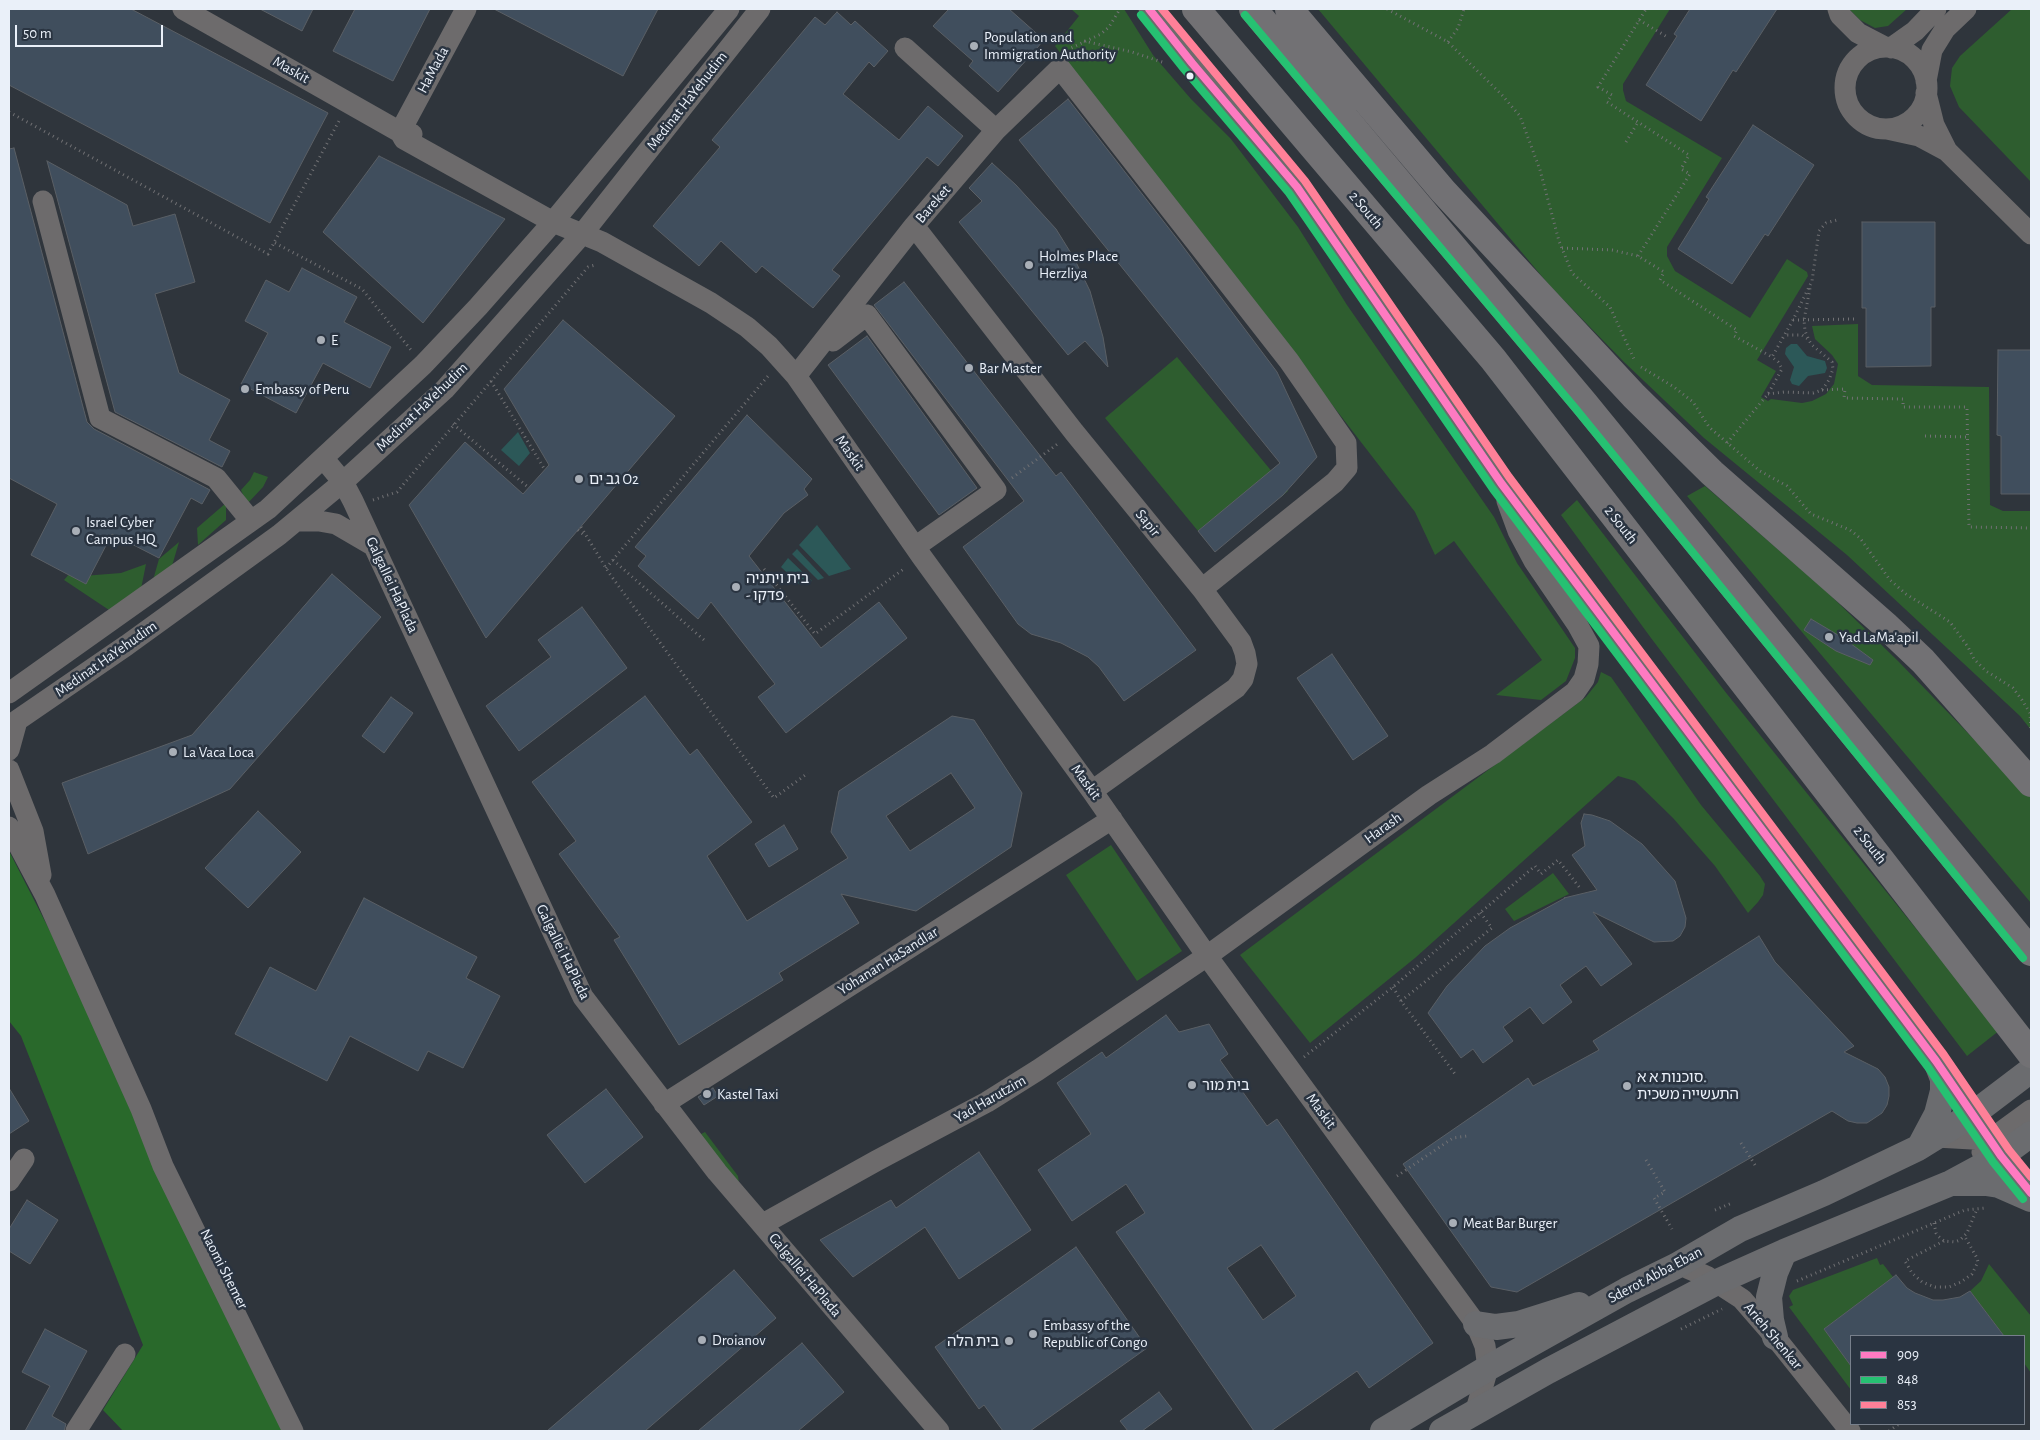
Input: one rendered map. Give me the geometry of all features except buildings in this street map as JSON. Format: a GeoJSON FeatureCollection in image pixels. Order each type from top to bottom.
{"type":"FeatureCollection","features":[{"type":"Feature","properties":{"kind":"highway","name":"2 South"},"geometry":{"type":"LineString","coordinates":[[1196,9],[1492,359],[2031,1054]]}},
{"type":"Feature","properties":{"kind":"highway"},"geometry":{"type":"LineString","coordinates":[[1253,9],[1584,403],[2031,952]]}},
{"type":"Feature","properties":{"kind":"highway"},"geometry":{"type":"LineString","coordinates":[[1289,9],[1443,190],[1634,396],[1712,473],[1885,624],[1923,661],[2031,783]]}},
{"type":"Feature","properties":{"kind":"main road"},"geometry":{"type":"LineString","coordinates":[[1927,1143],[1937,1114],[1942,1091],[1943,1079],[1936,1061]]}},
{"type":"Feature","properties":{"kind":"main road","name":"Sderot Abba Eban"},"geometry":{"type":"LineString","coordinates":[[1383,1431],[1488,1368],[1740,1229],[1824,1194],[1927,1143],[1973,1114],[2031,1070]]}},
{"type":"Feature","properties":{"kind":"main road"},"geometry":{"type":"LineString","coordinates":[[1973,1114],[1996,1148],[2031,1193]]}},
{"type":"Feature","properties":{"kind":"main road"},"geometry":{"type":"LineString","coordinates":[[1442,1431],[1476,1410],[1717,1282],[1959,1179],[1996,1148],[2031,1134]]}},
{"type":"Feature","properties":{"kind":"main road"},"geometry":{"type":"LineString","coordinates":[[1959,1179],[1999,1185],[2031,1200]]}},
{"type":"Feature","properties":{"kind":"main road"},"geometry":{"type":"LineString","coordinates":[[1775,1337],[1769,1297],[1775,1273],[1784,1252]]}},
{"type":"Feature","properties":{"kind":"main road"},"geometry":{"type":"LineString","coordinates":[[1476,1324],[1496,1327],[1518,1324],[1627,1290]]}},
{"type":"Feature","properties":{"kind":"street","name":"Maskit"},"geometry":{"type":"LineString","coordinates":[[183,9],[400,132],[409,132],[556,218],[711,303],[747,327],[769,346],[796,376],[913,556],[1092,791],[1206,956],[1476,1324],[1485,1346],[1488,1368],[1476,1410]]}},
{"type":"Feature","properties":{"kind":"street","name":"HaMada"},"geometry":{"type":"LineString","coordinates":[[400,132],[466,9]]}},
{"type":"Feature","properties":{"kind":"street","name":"Medinat HaYehudim"},"geometry":{"type":"LineString","coordinates":[[9,694],[268,509],[422,365],[478,307],[556,218],[729,9]]}},
{"type":"Feature","properties":{"kind":"street","name":"Medinat HaYehudim"},"geometry":{"type":"LineString","coordinates":[[13,723],[127,645],[279,536],[343,482],[445,389],[583,233],[760,9]]}},
{"type":"Feature","properties":{"kind":"street"},"geometry":{"type":"LineString","coordinates":[[1149,9],[1297,188],[1501,483],[1936,1061],[1973,1114]]}},
{"type":"Feature","properties":{"kind":"street"},"geometry":{"type":"LineString","coordinates":[[1838,9],[1840,15],[1858,33],[1888,47],[1904,51],[1922,69],[1934,125],[1947,152]]}},
{"type":"Feature","properties":{"kind":"street"},"geometry":{"type":"LineString","coordinates":[[1936,9],[1915,31],[1888,47],[1872,50],[1857,60],[1847,76],[1845,89],[1847,101],[1857,117],[1868,125],[1919,136],[1947,152],[2031,234]]}},
{"type":"Feature","properties":{"kind":"street"},"geometry":{"type":"LineString","coordinates":[[1887,129],[1899,126],[1915,117],[1922,106],[1932,50],[1945,29],[1966,9]]}},
{"type":"Feature","properties":{"kind":"street"},"geometry":{"type":"LineString","coordinates":[[906,48],[996,130]]}},
{"type":"Feature","properties":{"kind":"street","name":"Bareket"},"geometry":{"type":"LineString","coordinates":[[796,376],[914,226],[996,130],[1060,68],[1289,361],[1346,443],[1347,468],[1335,482],[1202,589]]}},
{"type":"Feature","properties":{"kind":"street"},"geometry":{"type":"LineString","coordinates":[[43,201],[100,418],[216,478],[251,521]]}},
{"type":"Feature","properties":{"kind":"street","name":"Sapir"},"geometry":{"type":"LineString","coordinates":[[914,226],[1074,432],[1202,589],[1241,642],[1247,664],[1243,679],[1236,688],[1092,791]]}},
{"type":"Feature","properties":{"kind":"street"},"geometry":{"type":"LineString","coordinates":[[809,359],[867,315],[996,490],[913,556]]}},
{"type":"Feature","properties":{"kind":"street","name":"Galgallei HaPlada"},"geometry":{"type":"LineString","coordinates":[[323,458],[343,482],[583,997],[717,1172],[938,1431]]}},
{"type":"Feature","properties":{"kind":"street","name":"Harash"},"geometry":{"type":"LineString","coordinates":[[1206,956],[1429,795],[1492,754],[1575,692],[1584,679],[1588,664],[1589,646],[1577,624],[1534,562],[1518,531],[1501,483]]}},
{"type":"Feature","properties":{"kind":"street"},"geometry":{"type":"LineString","coordinates":[[296,521],[319,521],[336,524],[372,545]]}},
{"type":"Feature","properties":{"kind":"street"},"geometry":{"type":"LineString","coordinates":[[9,750],[13,723]]}},
{"type":"Feature","properties":{"kind":"street","name":"Naomi Shemer"},"geometry":{"type":"LineString","coordinates":[[9,770],[33,831],[45,895]]}},
{"type":"Feature","properties":{"kind":"street","name":"Yohanan HaSandlar"},"geometry":{"type":"LineString","coordinates":[[664,1104],[1112,819]]}},
{"type":"Feature","properties":{"kind":"street","name":"Naomi Shemer"},"geometry":{"type":"LineString","coordinates":[[9,827],[45,895],[141,1108],[163,1166],[293,1431]]}},
{"type":"Feature","properties":{"kind":"street","name":"Yad Harutzim"},"geometry":{"type":"LineString","coordinates":[[762,1224],[987,1102],[1038,1070],[1206,956]]}},
{"type":"Feature","properties":{"kind":"street","name":"Naomi Shemer"},"geometry":{"type":"LineString","coordinates":[[141,1108],[304,1431]]}},
{"type":"Feature","properties":{"kind":"street"},"geometry":{"type":"LineString","coordinates":[[1996,1148],[2031,1110]]}},
{"type":"Feature","properties":{"kind":"street","name":"Sderot Abba Eban"},"geometry":{"type":"LineString","coordinates":[[1927,1143],[1996,1148]]}},
{"type":"Feature","properties":{"kind":"street"},"geometry":{"type":"LineString","coordinates":[[9,1181],[24,1159]]}},
{"type":"Feature","properties":{"kind":"street","name":"Arieh Shenkar"},"geometry":{"type":"LineString","coordinates":[[1676,1266],[1685,1267],[1717,1282],[1742,1300],[1775,1337],[1850,1431]]}},
{"type":"Feature","properties":{"kind":"street"},"geometry":{"type":"LineString","coordinates":[[76,1431],[125,1354]]}},
{"type":"Feature","properties":{"kind":"path"},"geometry":{"type":"LineString","coordinates":[[1067,51],[1101,34],[1120,9]]}},
{"type":"Feature","properties":{"kind":"path"},"geometry":{"type":"LineString","coordinates":[[1387,9],[1448,42],[1501,94],[1520,116],[1540,170],[1562,248],[1572,273],[1610,307],[1632,357],[1642,368],[1674,387],[1693,402],[1709,427],[1760,471],[1787,486],[1811,514],[1850,530],[1860,538],[1890,580],[1906,594],[1950,622],[1974,659],[1986,671],[2013,688],[2022,700],[2030,713],[2031,731]]}},
{"type":"Feature","properties":{"kind":"path"},"geometry":{"type":"LineString","coordinates":[[1448,42],[1458,28],[1464,9]]}},
{"type":"Feature","properties":{"kind":"path"},"geometry":{"type":"LineString","coordinates":[[1638,256],[1690,174],[1681,169],[1689,155],[1607,102],[1612,95],[1598,87],[1646,9]]}},
{"type":"Feature","properties":{"kind":"path"},"geometry":{"type":"LineString","coordinates":[[1639,20],[1670,38]]}},
{"type":"Feature","properties":{"kind":"path"},"geometry":{"type":"LineString","coordinates":[[1084,41],[1132,52],[1166,63]]}},
{"type":"Feature","properties":{"kind":"path"},"geometry":{"type":"LineString","coordinates":[[9,112],[268,254],[348,103]]}},
{"type":"Feature","properties":{"kind":"path"},"geometry":{"type":"LineString","coordinates":[[1626,142],[1638,122]]}},
{"type":"Feature","properties":{"kind":"path"},"geometry":{"type":"LineString","coordinates":[[1822,390],[1833,370],[1832,362],[1812,345],[1808,339],[1804,320],[1819,231],[1826,223],[1837,220]]}},
{"type":"Feature","properties":{"kind":"path"},"geometry":{"type":"LineString","coordinates":[[275,243],[362,289],[422,365]]}},
{"type":"Feature","properties":{"kind":"path"},"geometry":{"type":"LineString","coordinates":[[1562,248],[1612,250],[1638,256],[1664,272],[1660,280],[1737,330],[1734,336],[1778,362],[1782,369],[1768,394],[1727,443]]}},
{"type":"Feature","properties":{"kind":"path"},"geometry":{"type":"LineString","coordinates":[[369,501],[397,492],[588,267],[595,265]]}},
{"type":"Feature","properties":{"kind":"path"},"geometry":{"type":"LineString","coordinates":[[1772,357],[1812,281]]}},
{"type":"Feature","properties":{"kind":"path"},"geometry":{"type":"LineString","coordinates":[[1793,320],[1855,319]]}},
{"type":"Feature","properties":{"kind":"path"},"geometry":{"type":"LineString","coordinates":[[1785,335],[1802,335],[1808,339]]}},
{"type":"Feature","properties":{"kind":"path"},"geometry":{"type":"LineString","coordinates":[[606,568],[768,376]]}},
{"type":"Feature","properties":{"kind":"path"},"geometry":{"type":"LineString","coordinates":[[492,381],[545,470]]}},
{"type":"Feature","properties":{"kind":"path"},"geometry":{"type":"LineString","coordinates":[[1768,394],[1784,392],[1804,394],[1822,390],[1845,389],[1844,398],[1903,399],[1903,407],[1967,406],[1969,527],[2031,528]]}},
{"type":"Feature","properties":{"kind":"path"},"geometry":{"type":"LineString","coordinates":[[453,424],[529,488]]}},
{"type":"Feature","properties":{"kind":"path"},"geometry":{"type":"LineString","coordinates":[[1925,436],[1968,437]]}},
{"type":"Feature","properties":{"kind":"path"},"geometry":{"type":"LineString","coordinates":[[996,490],[1048,451]]}},
{"type":"Feature","properties":{"kind":"path"},"geometry":{"type":"LineString","coordinates":[[579,528],[606,568],[774,798],[808,773]]}},
{"type":"Feature","properties":{"kind":"path"},"geometry":{"type":"LineString","coordinates":[[764,569],[815,634],[913,556]]}},
{"type":"Feature","properties":{"kind":"path"},"geometry":{"type":"LineString","coordinates":[[613,560],[704,640]]}},
{"type":"Feature","properties":{"kind":"path"},"geometry":{"type":"LineString","coordinates":[[1290,1068],[1393,987],[1535,866],[1541,874],[1558,860],[1580,888]]}},
{"type":"Feature","properties":{"kind":"path"},"geometry":{"type":"LineString","coordinates":[[1402,1001],[1492,928],[1480,912]]}},
{"type":"Feature","properties":{"kind":"path"},"geometry":{"type":"LineString","coordinates":[[1393,987],[1454,1074]]}},
{"type":"Feature","properties":{"kind":"path"},"geometry":{"type":"LineString","coordinates":[[1397,1176],[1453,1138],[1467,1136]]}},
{"type":"Feature","properties":{"kind":"path"},"geometry":{"type":"LineString","coordinates":[[1741,1143],[1755,1165]]}},
{"type":"Feature","properties":{"kind":"path"},"geometry":{"type":"LineString","coordinates":[[1646,1160],[1665,1192],[1654,1198],[1672,1229]]}},
{"type":"Feature","properties":{"kind":"path"},"geometry":{"type":"LineString","coordinates":[[1715,1210],[1732,1203]]}},
{"type":"Feature","properties":{"kind":"path"},"geometry":{"type":"LineString","coordinates":[[1794,1283],[1965,1210],[1984,1208]]}},
{"type":"Feature","properties":{"kind":"path"},"geometry":{"type":"LineString","coordinates":[[1965,1237],[1978,1262],[1972,1274],[1962,1282],[1949,1287],[1935,1287],[1922,1282],[1912,1273],[1905,1261],[1944,1241],[1955,1242],[1965,1237],[1977,1209]]}},
{"type":"Feature","properties":{"kind":"path"},"geometry":{"type":"LineString","coordinates":[[1934,1223],[1936,1232],[1944,1241]]}},
{"type":"Feature","properties":{"kind":"green space"},"geometry":{"type":"Polygon","coordinates":[[[1071,9],[1124,9],[1153,55],[1191,99],[1231,139],[1298,227],[1347,305],[1494,517],[1517,563],[1575,648],[1575,658],[1566,681],[1541,700],[1496,695],[1542,660],[1454,541],[1435,555],[1415,512],[1055,46],[1079,16],[1071,9]]]}},
{"type":"Feature","properties":{"kind":"green space"},"geometry":{"type":"Polygon","coordinates":[[[1318,9],[1670,9],[1623,84],[1626,101],[1722,158],[1667,247],[1667,256],[1675,271],[1750,318],[1787,259],[1807,272],[1808,276],[1757,360],[1776,371],[1761,397],[1768,401],[1771,399],[1802,403],[1812,401],[1826,394],[1834,384],[1838,364],[1832,355],[1815,339],[1812,326],[1858,324],[1858,376],[1872,385],[1989,387],[1990,505],[2003,511],[2031,511],[2031,730],[2020,716],[1847,555],[1704,438],[1624,362],[1550,286],[1318,9]]]}},
{"type":"Feature","properties":{"kind":"green space"},"geometry":{"type":"Polygon","coordinates":[[[1849,9],[1907,9],[1888,26],[1875,28],[1860,20],[1849,9]]]}},
{"type":"Feature","properties":{"kind":"green space"},"geometry":{"type":"Polygon","coordinates":[[[2012,9],[2031,9],[2031,182],[1959,107],[1950,86],[1952,68],[1960,56],[2012,9]]]}},
{"type":"Feature","properties":{"kind":"green space"},"geometry":{"type":"Polygon","coordinates":[[[1177,357],[1288,491],[1281,497],[1264,477],[1198,531],[1105,418],[1177,357]]]}},
{"type":"Feature","properties":{"kind":"green space"},"geometry":{"type":"Polygon","coordinates":[[[254,472],[268,477],[263,487],[247,504],[241,490],[254,472]]]}},
{"type":"Feature","properties":{"kind":"green space"},"geometry":{"type":"Polygon","coordinates":[[[1705,486],[1827,592],[1898,661],[2031,798],[2031,903],[1687,496],[1705,486]]]}},
{"type":"Feature","properties":{"kind":"green space"},"geometry":{"type":"Polygon","coordinates":[[[1577,500],[1727,694],[2000,1030],[1967,1056],[1651,638],[1561,515],[1577,500]]]}},
{"type":"Feature","properties":{"kind":"green space"},"geometry":{"type":"Polygon","coordinates":[[[226,503],[226,520],[198,545],[197,528],[226,503]]]}},
{"type":"Feature","properties":{"kind":"green space"},"geometry":{"type":"Polygon","coordinates":[[[179,542],[172,566],[153,580],[159,559],[179,542]]]}},
{"type":"Feature","properties":{"kind":"green space"},"geometry":{"type":"Polygon","coordinates":[[[146,564],[141,589],[112,612],[64,580],[70,573],[83,576],[121,573],[146,564]]]}},
{"type":"Feature","properties":{"kind":"green space"},"geometry":{"type":"Polygon","coordinates":[[[1601,672],[1611,677],[1701,805],[1760,876],[1765,884],[1763,895],[1758,902],[1748,913],[1715,866],[1673,818],[1635,781],[1618,776],[1415,958],[1310,1043],[1240,955],[1586,697],[1598,682],[1601,672]]]}},
{"type":"Feature","properties":{"kind":"green space"},"geometry":{"type":"Polygon","coordinates":[[[1111,845],[1182,951],[1137,981],[1066,875],[1111,845]]]}},
{"type":"Feature","properties":{"kind":"green space"},"geometry":{"type":"Polygon","coordinates":[[[9,851],[141,1109],[291,1431],[123,1431],[103,1410],[143,1345],[21,1036],[9,1021],[9,851]]]}},
{"type":"Feature","properties":{"kind":"green space"},"geometry":{"type":"Polygon","coordinates":[[[1553,873],[1569,894],[1514,921],[1505,909],[1553,873]]]}},
{"type":"Feature","properties":{"kind":"green space"},"geometry":{"type":"Polygon","coordinates":[[[705,1132],[738,1176],[739,1183],[699,1135],[705,1132]]]}},
{"type":"Feature","properties":{"kind":"green space"},"geometry":{"type":"Polygon","coordinates":[[[1877,1258],[1880,1265],[1883,1264],[1893,1277],[1824,1329],[1850,1365],[1850,1389],[1789,1307],[1793,1305],[1789,1296],[1793,1290],[1877,1258]]]}},
{"type":"Feature","properties":{"kind":"green space"},"geometry":{"type":"Polygon","coordinates":[[[1989,1264],[2031,1316],[2031,1373],[2025,1364],[2025,1335],[1999,1335],[2002,1333],[1970,1291],[1981,1281],[1989,1264]]]}},
{"type":"Feature","properties":{"kind":"shaded area"},"geometry":{"type":"Polygon","coordinates":[[[1791,344],[1797,344],[1807,356],[1825,361],[1827,368],[1825,373],[1808,376],[1799,386],[1792,384],[1790,380],[1794,367],[1785,354],[1786,348],[1791,344]]]}},
{"type":"Feature","properties":{"kind":"shaded area"},"geometry":{"type":"Polygon","coordinates":[[[518,432],[530,453],[519,466],[501,450],[518,432]]]}},
{"type":"Feature","properties":{"kind":"shaded area"},"geometry":{"type":"Polygon","coordinates":[[[817,525],[851,569],[829,576],[799,545],[817,525]]]}},
{"type":"Feature","properties":{"kind":"shaded area"},"geometry":{"type":"Polygon","coordinates":[[[797,549],[824,578],[818,580],[792,554],[797,549]]]}},
{"type":"Feature","properties":{"kind":"shaded area"},"geometry":{"type":"Polygon","coordinates":[[[788,558],[812,581],[800,585],[781,567],[788,558]]]}},
{"type":"Feature","properties":{"kind":"transit line","name":"909"},"geometry":{"type":"LineString","coordinates":[[1149,9],[1297,187],[1501,483],[1936,1061],[2001,1156],[2031,1193]]}},
{"type":"Feature","properties":{"kind":"transit line","name":"853"},"geometry":{"type":"LineString","coordinates":[[1162,9],[1305,181],[1509,477],[1944,1055],[2009,1150],[2031,1177]]}},
{"type":"Feature","properties":{"kind":"transit line","name":"848"},"geometry":{"type":"LineString","coordinates":[[1141,15],[1289,193],[1493,489],[1928,1067],[1993,1162],[2023,1199]]}},
{"type":"Feature","properties":{"kind":"transit line","name":"848"},"geometry":{"type":"LineString","coordinates":[[1245,15],[1576,409],[2023,958]]}},
{"type":"Feature","properties":{"kind":"place","name":"Population and Immigration Authority"},"geometry":{"type":"Point","coordinates":[974,46]}},
{"type":"Feature","properties":{"kind":"place","name":"Holmes Place Herzliya"},"geometry":{"type":"Point","coordinates":[1029,265]}},
{"type":"Feature","properties":{"kind":"place","name":"E"},"geometry":{"type":"Point","coordinates":[321,340]}},
{"type":"Feature","properties":{"kind":"place","name":"Bar Master"},"geometry":{"type":"Point","coordinates":[969,368]}},
{"type":"Feature","properties":{"kind":"place","name":"Embassy of Peru"},"geometry":{"type":"Point","coordinates":[245,389]}},
{"type":"Feature","properties":{"kind":"place","name":"גב ים O2"},"geometry":{"type":"Point","coordinates":[579,479]}},
{"type":"Feature","properties":{"kind":"place","name":"Israel Cyber Campus HQ"},"geometry":{"type":"Point","coordinates":[76,531]}},
{"type":"Feature","properties":{"kind":"place","name":"בית ויתניה - פדקו"},"geometry":{"type":"Point","coordinates":[736,587]}},
{"type":"Feature","properties":{"kind":"place","name":"Yad LaMa'apil"},"geometry":{"type":"Point","coordinates":[1829,637]}},
{"type":"Feature","properties":{"kind":"place","name":"La Vaca Loca"},"geometry":{"type":"Point","coordinates":[173,752]}},
{"type":"Feature","properties":{"kind":"place","name":"בית מור"},"geometry":{"type":"Point","coordinates":[1192,1085]}},
{"type":"Feature","properties":{"kind":"place","name":"סוכנות א א. התעשייה משכית"},"geometry":{"type":"Point","coordinates":[1627,1086]}},
{"type":"Feature","properties":{"kind":"place","name":"Kastel Taxi"},"geometry":{"type":"Point","coordinates":[707,1094]}},
{"type":"Feature","properties":{"kind":"place","name":"Meat Bar Burger"},"geometry":{"type":"Point","coordinates":[1453,1223]}},
{"type":"Feature","properties":{"kind":"place","name":"Embassy of the Republic of Congo"},"geometry":{"type":"Point","coordinates":[1033,1334]}},
{"type":"Feature","properties":{"kind":"place","name":"Droianov"},"geometry":{"type":"Point","coordinates":[702,1340]}},
{"type":"Feature","properties":{"kind":"place","name":"בית הלה"},"geometry":{"type":"Point","coordinates":[1009,1341]}}]}
